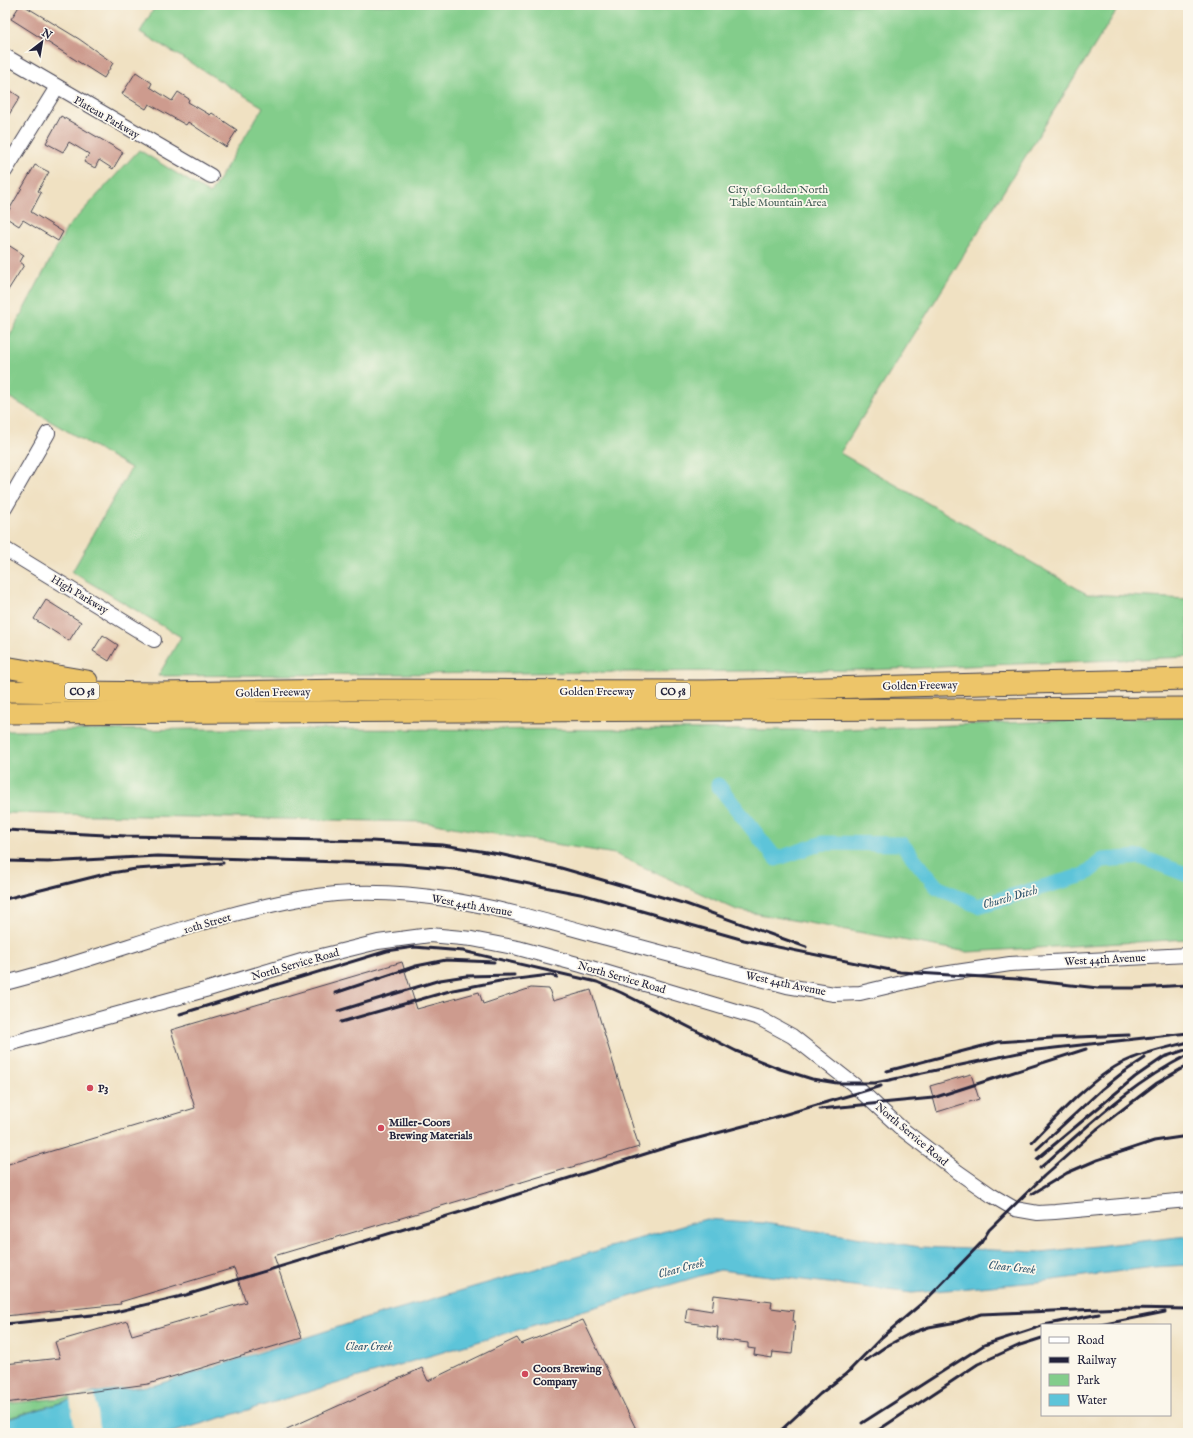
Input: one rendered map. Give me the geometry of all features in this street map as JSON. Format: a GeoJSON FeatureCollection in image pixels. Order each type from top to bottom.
{"type":"FeatureCollection","features":[{"type":"Feature","properties":{"kind":"highway"},"geometry":{"type":"LineString","coordinates":[[5,667],[159,693]]}},
{"type":"Feature","properties":{"kind":"highway","name":"Golden Freeway"},"geometry":{"type":"LineString","coordinates":[[5,691],[159,693],[350,690],[705,691],[1188,679]]}},
{"type":"Feature","properties":{"kind":"highway","name":"Golden Freeway"},"geometry":{"type":"LineString","coordinates":[[5,713],[1188,708]]}},
{"type":"Feature","properties":{"kind":"street","name":"Plateau Parkway"},"geometry":{"type":"LineString","coordinates":[[5,56],[211,176]]}},
{"type":"Feature","properties":{"kind":"street"},"geometry":{"type":"LineString","coordinates":[[5,171],[56,87]]}},
{"type":"Feature","properties":{"kind":"street"},"geometry":{"type":"LineString","coordinates":[[5,508],[48,433]]}},
{"type":"Feature","properties":{"kind":"street","name":"High Parkway"},"geometry":{"type":"LineString","coordinates":[[5,549],[154,640]]}},
{"type":"Feature","properties":{"kind":"street","name":"10th Street"},"geometry":{"type":"LineString","coordinates":[[5,983],[52,972],[160,937],[255,910],[305,898],[340,894],[414,895]]}},
{"type":"Feature","properties":{"kind":"street","name":"West 44th Avenue"},"geometry":{"type":"LineString","coordinates":[[414,895],[502,909],[787,986],[834,994],[860,993],[936,975],[1010,964],[1188,955]]}},
{"type":"Feature","properties":{"kind":"street","name":"North Service Road"},"geometry":{"type":"LineString","coordinates":[[5,1045],[305,960],[378,942],[430,935],[472,939],[518,948],[581,965],[759,1018],[792,1036],[853,1084],[902,1129],[958,1172],[1015,1209],[1043,1212],[1188,1200]]}},
{"type":"Feature","properties":{"kind":"green space","name":"City of Golden North Table Mountain Area"},"geometry":{"type":"Polygon","coordinates":[[[156,5],[1120,5],[840,453],[1087,594],[1188,599],[1188,657],[867,670],[158,676],[181,637],[72,572],[131,468],[5,395],[5,345],[67,228],[139,150],[210,194],[263,107],[140,32],[156,5]]]}},
{"type":"Feature","properties":{"kind":"green space"},"geometry":{"type":"Polygon","coordinates":[[[1188,716],[1188,939],[968,952],[737,910],[615,854],[423,822],[5,813],[5,731],[206,729],[823,730],[1188,716]]]}},
{"type":"Feature","properties":{"kind":"green space"},"geometry":{"type":"Polygon","coordinates":[[[70,1397],[70,1400],[5,1419],[5,1404],[70,1397]]]}},
{"type":"Feature","properties":{"kind":"water","name":"Clear Creek"},"geometry":{"type":"Polygon","coordinates":[[[706,1219],[764,1223],[920,1247],[1041,1252],[1188,1236],[1188,1265],[1154,1267],[1037,1282],[912,1293],[720,1270],[170,1433],[5,1433],[5,1420],[96,1392],[155,1385],[357,1321],[706,1219]]]}},
{"type":"Feature","properties":{"kind":"pier"},"geometry":{"type":"Polygon","coordinates":[[[95,1394],[101,1433],[75,1433],[70,1398],[95,1394]]]}},
{"type":"Feature","properties":{"kind":"building"},"geometry":{"type":"Polygon","coordinates":[[[20,5],[23,5],[79,39],[113,63],[104,78],[11,19],[20,5]]]}},
{"type":"Feature","properties":{"kind":"building"},"geometry":{"type":"Polygon","coordinates":[[[136,72],[152,83],[150,87],[172,101],[178,92],[189,99],[188,102],[210,115],[212,113],[237,130],[226,147],[188,122],[186,125],[149,104],[146,109],[122,94],[136,72]]]}},
{"type":"Feature","properties":{"kind":"building"},"geometry":{"type":"Polygon","coordinates":[[[5,87],[20,97],[5,121],[5,87]]]}},
{"type":"Feature","properties":{"kind":"building"},"geometry":{"type":"Polygon","coordinates":[[[61,116],[123,152],[113,169],[99,160],[95,168],[84,162],[89,154],[69,142],[63,152],[46,143],[61,116]]]}},
{"type":"Feature","properties":{"kind":"building"},"geometry":{"type":"Polygon","coordinates":[[[35,165],[49,172],[38,191],[41,193],[31,212],[63,232],[58,241],[23,220],[19,226],[5,217],[35,165]]]}},
{"type":"Feature","properties":{"kind":"building"},"geometry":{"type":"Polygon","coordinates":[[[5,243],[24,255],[20,262],[24,265],[5,295],[5,243]]]}},
{"type":"Feature","properties":{"kind":"building"},"geometry":{"type":"Polygon","coordinates":[[[46,600],[81,622],[69,641],[34,619],[46,600]]]}},
{"type":"Feature","properties":{"kind":"building"},"geometry":{"type":"Polygon","coordinates":[[[103,635],[118,645],[109,661],[93,651],[103,635]]]}},
{"type":"Feature","properties":{"kind":"building","name":"Miller-Coors Brewing Materials"},"geometry":{"type":"Polygon","coordinates":[[[402,962],[417,1009],[479,992],[483,1004],[531,988],[549,989],[553,1001],[591,990],[639,1147],[274,1256],[302,1338],[148,1384],[5,1403],[5,1364],[60,1358],[55,1342],[127,1321],[132,1335],[246,1302],[234,1268],[120,1302],[121,1304],[5,1316],[5,1165],[195,1108],[171,1030],[402,962]]]}},
{"type":"Feature","properties":{"kind":"building"},"geometry":{"type":"Polygon","coordinates":[[[971,1074],[979,1099],[937,1112],[930,1086],[971,1074]]]}},
{"type":"Feature","properties":{"kind":"building"},"geometry":{"type":"Polygon","coordinates":[[[714,1295],[772,1302],[771,1308],[794,1311],[793,1321],[795,1321],[792,1354],[773,1352],[772,1358],[754,1355],[755,1349],[748,1348],[748,1343],[717,1339],[718,1327],[685,1322],[687,1307],[712,1311],[714,1295]]]}},
{"type":"Feature","properties":{"kind":"building","name":"Coors Brewing Company"},"geometry":{"type":"Polygon","coordinates":[[[583,1320],[638,1433],[278,1433],[422,1368],[428,1381],[517,1338],[521,1344],[583,1320]]]}},
{"type":"Feature","properties":{"kind":"waterway","name":"Church Ditch"},"geometry":{"type":"LineString","coordinates":[[718,785],[776,859],[823,843],[902,844],[937,887],[978,906],[1084,875],[1103,860],[1141,857],[1188,875]]}},
{"type":"Feature","properties":{"kind":"railway"},"geometry":{"type":"LineString","coordinates":[[5,830],[126,836],[371,841],[443,845],[499,854],[561,868],[686,904],[806,947]]}},
{"type":"Feature","properties":{"kind":"railway"},"geometry":{"type":"LineString","coordinates":[[5,861],[48,862],[157,856],[401,864],[454,869],[585,895],[744,940],[900,972],[1017,979],[1098,988],[1136,988],[1188,985]]}},
{"type":"Feature","properties":{"kind":"railway"},"geometry":{"type":"LineString","coordinates":[[5,899],[105,874],[136,869],[223,863]]}},
{"type":"Feature","properties":{"kind":"railway"},"geometry":{"type":"LineString","coordinates":[[180,1014],[387,951],[414,947],[463,951],[597,982],[622,993],[736,1051],[780,1069],[812,1079],[837,1083],[875,1083],[1028,1051],[1188,1033]]}},
{"type":"Feature","properties":{"kind":"railway"},"geometry":{"type":"LineString","coordinates":[[335,993],[416,966],[446,960],[494,962]]}},
{"type":"Feature","properties":{"kind":"railway"},"geometry":{"type":"LineString","coordinates":[[338,1011],[440,980],[466,976],[514,975]]}},
{"type":"Feature","properties":{"kind":"railway"},"geometry":{"type":"LineString","coordinates":[[341,1022],[453,990],[500,981],[550,975],[557,977]]}},
{"type":"Feature","properties":{"kind":"railway"},"geometry":{"type":"LineString","coordinates":[[887,1071],[998,1042],[1129,1035]]}},
{"type":"Feature","properties":{"kind":"railway"},"geometry":{"type":"LineString","coordinates":[[1032,1142],[1075,1098],[1112,1068],[1156,1050],[1188,1042]]}},
{"type":"Feature","properties":{"kind":"railway"},"geometry":{"type":"LineString","coordinates":[[820,1109],[933,1098],[1086,1049]]}},
{"type":"Feature","properties":{"kind":"railway"},"geometry":{"type":"LineString","coordinates":[[1037,1159],[1135,1077],[1164,1057],[1188,1049]]}},
{"type":"Feature","properties":{"kind":"railway"},"geometry":{"type":"LineString","coordinates":[[1040,1168],[1128,1092],[1167,1066],[1188,1055]]}},
{"type":"Feature","properties":{"kind":"railway"},"geometry":{"type":"LineString","coordinates":[[1037,1149],[1101,1090],[1145,1058]]}},
{"type":"Feature","properties":{"kind":"railway"},"geometry":{"type":"LineString","coordinates":[[847,1373],[882,1337],[927,1299],[981,1243],[989,1230],[1044,1176],[1097,1129],[1157,1083],[1188,1065]]}},
{"type":"Feature","properties":{"kind":"railway"},"geometry":{"type":"LineString","coordinates":[[5,1324],[111,1313],[186,1295],[487,1204],[680,1143],[773,1118],[881,1086]]}},
{"type":"Feature","properties":{"kind":"railway"},"geometry":{"type":"LineString","coordinates":[[1032,1194],[1067,1173],[1097,1160],[1154,1141],[1188,1136]]}},
{"type":"Feature","properties":{"kind":"railway"},"geometry":{"type":"LineString","coordinates":[[865,1361],[885,1347],[909,1334],[929,1327],[957,1322],[981,1314],[1124,1308],[1188,1309]]}},
{"type":"Feature","properties":{"kind":"railway"},"geometry":{"type":"LineString","coordinates":[[1105,1324],[1165,1312]]}},
{"type":"Feature","properties":{"kind":"railway"},"geometry":{"type":"LineString","coordinates":[[1049,1324],[1099,1314]]}},
{"type":"Feature","properties":{"kind":"railway"},"geometry":{"type":"LineString","coordinates":[[862,1423],[984,1345],[1041,1326]]}},
{"type":"Feature","properties":{"kind":"railway"},"geometry":{"type":"LineString","coordinates":[[874,1433],[978,1364],[1020,1345],[1041,1338]]}},
{"type":"Feature","properties":{"kind":"railway"},"geometry":{"type":"LineString","coordinates":[[778,1433],[820,1394],[851,1370]]}},
{"type":"Feature","properties":{"kind":"place","name":"P3"},"geometry":{"type":"Point","coordinates":[90,1088]}},
{"type":"Feature","properties":{"kind":"place","name":"Miller-Coors Brewing Materials"},"geometry":{"type":"Point","coordinates":[381,1128]}},
{"type":"Feature","properties":{"kind":"place","name":"Coors Brewing Company"},"geometry":{"type":"Point","coordinates":[525,1374]}}]}
